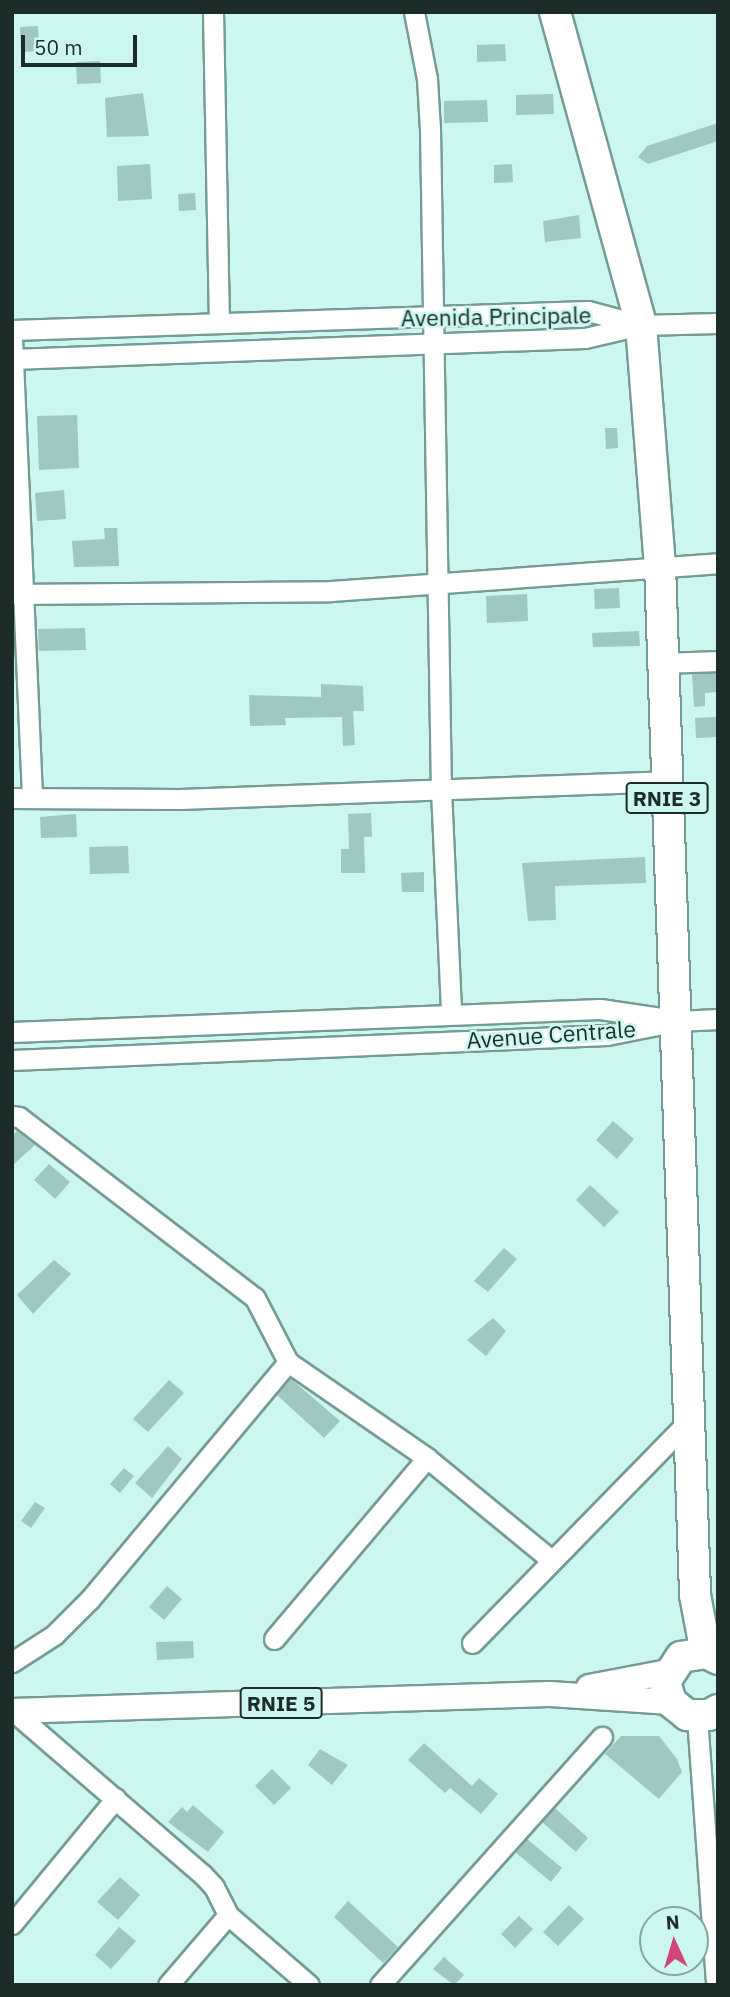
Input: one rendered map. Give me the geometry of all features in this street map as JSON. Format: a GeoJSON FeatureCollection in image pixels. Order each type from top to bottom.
{"type":"FeatureCollection","features":[{"type":"Feature","properties":{"kind":"highway","name":"RNIE 3"},"geometry":{"type":"LineString","coordinates":[[555,12],[641,325],[660,565],[677,1021],[687,1423],[695,1595],[693,1660],[665,1682],[671,1702]]}},
{"type":"Feature","properties":{"kind":"highway"},"geometry":{"type":"LineString","coordinates":[[671,1702],[708,1713]]}},
{"type":"Feature","properties":{"kind":"main road","name":"RNIE 5"},"geometry":{"type":"LineString","coordinates":[[550,1694],[693,1660]]}},
{"type":"Feature","properties":{"kind":"main road","name":"RNIE 5"},"geometry":{"type":"LineString","coordinates":[[13,1711],[550,1694],[671,1702]]}},
{"type":"Feature","properties":{"kind":"street"},"geometry":{"type":"LineString","coordinates":[[213,12],[219,323]]}},
{"type":"Feature","properties":{"kind":"street"},"geometry":{"type":"LineString","coordinates":[[414,12],[427,79],[436,343],[441,790],[451,1014]]}},
{"type":"Feature","properties":{"kind":"street","name":"Avenida Principale"},"geometry":{"type":"LineString","coordinates":[[12,330],[588,311],[641,325]]}},
{"type":"Feature","properties":{"kind":"street"},"geometry":{"type":"LineString","coordinates":[[641,325],[718,323]]}},
{"type":"Feature","properties":{"kind":"street","name":"Avenida Principale"},"geometry":{"type":"LineString","coordinates":[[13,359],[585,338],[641,325]]}},
{"type":"Feature","properties":{"kind":"street"},"geometry":{"type":"LineString","coordinates":[[12,338],[20,594],[32,798]]}},
{"type":"Feature","properties":{"kind":"street"},"geometry":{"type":"LineString","coordinates":[[20,594],[331,591],[660,565],[718,563]]}},
{"type":"Feature","properties":{"kind":"street"},"geometry":{"type":"LineString","coordinates":[[663,663],[718,661]]}},
{"type":"Feature","properties":{"kind":"street"},"geometry":{"type":"LineString","coordinates":[[12,798],[180,799],[666,781]]}},
{"type":"Feature","properties":{"kind":"street","name":"Avenue Centrale"},"geometry":{"type":"LineString","coordinates":[[12,1032],[600,1009],[677,1021]]}},
{"type":"Feature","properties":{"kind":"street"},"geometry":{"type":"LineString","coordinates":[[677,1021],[718,1019]]}},
{"type":"Feature","properties":{"kind":"street","name":"Avenue Centrale"},"geometry":{"type":"LineString","coordinates":[[12,1060],[607,1035],[677,1021]]}},
{"type":"Feature","properties":{"kind":"street"},"geometry":{"type":"LineString","coordinates":[[12,1116],[19,1117],[255,1298],[288,1362],[427,1458],[550,1559]]}},
{"type":"Feature","properties":{"kind":"street"},"geometry":{"type":"LineString","coordinates":[[12,1662],[54,1635],[90,1599],[288,1362]]}},
{"type":"Feature","properties":{"kind":"street"},"geometry":{"type":"LineString","coordinates":[[472,1643],[550,1559],[687,1423]]}},
{"type":"Feature","properties":{"kind":"street"},"geometry":{"type":"LineString","coordinates":[[274,1639],[427,1458]]}},
{"type":"Feature","properties":{"kind":"street"},"geometry":{"type":"LineString","coordinates":[[13,1711],[209,1881],[228,1915],[309,1985]]}},
{"type":"Feature","properties":{"kind":"street"},"geometry":{"type":"LineString","coordinates":[[708,1713],[716,1985]]}},
{"type":"Feature","properties":{"kind":"street"},"geometry":{"type":"LineString","coordinates":[[380,1985],[602,1737]]}},
{"type":"Feature","properties":{"kind":"street"},"geometry":{"type":"LineString","coordinates":[[12,1924],[116,1798]]}},
{"type":"Feature","properties":{"kind":"street"},"geometry":{"type":"LineString","coordinates":[[168,1985],[228,1915]]}},
{"type":"Feature","properties":{"kind":"building"},"geometry":{"type":"Polygon","coordinates":[[[38,26],[39,51],[21,52],[20,27],[38,26]]]}},
{"type":"Feature","properties":{"kind":"building"},"geometry":{"type":"Polygon","coordinates":[[[505,44],[506,61],[477,62],[477,45],[505,44]]]}},
{"type":"Feature","properties":{"kind":"building"},"geometry":{"type":"Polygon","coordinates":[[[100,61],[101,83],[77,84],[76,62],[100,61]]]}},
{"type":"Feature","properties":{"kind":"building"},"geometry":{"type":"Polygon","coordinates":[[[143,93],[149,136],[107,137],[105,98],[143,93]]]}},
{"type":"Feature","properties":{"kind":"building"},"geometry":{"type":"Polygon","coordinates":[[[553,94],[554,114],[516,115],[516,95],[553,94]]]}},
{"type":"Feature","properties":{"kind":"building"},"geometry":{"type":"Polygon","coordinates":[[[487,100],[488,122],[444,123],[444,101],[487,100]]]}},
{"type":"Feature","properties":{"kind":"building"},"geometry":{"type":"Polygon","coordinates":[[[718,123],[718,141],[648,164],[638,157],[647,146],[718,123]]]}},
{"type":"Feature","properties":{"kind":"building"},"geometry":{"type":"Polygon","coordinates":[[[150,164],[152,199],[118,201],[117,166],[150,164]]]}},
{"type":"Feature","properties":{"kind":"building"},"geometry":{"type":"Polygon","coordinates":[[[512,164],[513,182],[494,183],[494,165],[512,164]]]}},
{"type":"Feature","properties":{"kind":"building"},"geometry":{"type":"Polygon","coordinates":[[[195,193],[196,210],[179,211],[178,194],[195,193]]]}},
{"type":"Feature","properties":{"kind":"building"},"geometry":{"type":"Polygon","coordinates":[[[579,215],[581,238],[545,242],[543,221],[579,215]]]}},
{"type":"Feature","properties":{"kind":"building"},"geometry":{"type":"Polygon","coordinates":[[[77,415],[79,468],[39,470],[37,416],[77,415]]]}},
{"type":"Feature","properties":{"kind":"building"},"geometry":{"type":"Polygon","coordinates":[[[605,428],[617,428],[618,448],[606,449],[605,428]]]}},
{"type":"Feature","properties":{"kind":"building"},"geometry":{"type":"Polygon","coordinates":[[[64,490],[66,519],[37,521],[35,493],[64,490]]]}},
{"type":"Feature","properties":{"kind":"building"},"geometry":{"type":"Polygon","coordinates":[[[104,528],[117,528],[119,566],[74,567],[72,541],[105,539],[104,528]]]}},
{"type":"Feature","properties":{"kind":"building"},"geometry":{"type":"Polygon","coordinates":[[[619,588],[620,608],[595,609],[594,589],[619,588]]]}},
{"type":"Feature","properties":{"kind":"building"},"geometry":{"type":"Polygon","coordinates":[[[527,594],[528,621],[487,623],[486,596],[527,594]]]}},
{"type":"Feature","properties":{"kind":"building"},"geometry":{"type":"Polygon","coordinates":[[[85,628],[86,650],[39,651],[38,629],[85,628]]]}},
{"type":"Feature","properties":{"kind":"building"},"geometry":{"type":"Polygon","coordinates":[[[639,631],[640,646],[593,647],[592,633],[639,631]]]}},
{"type":"Feature","properties":{"kind":"building"},"geometry":{"type":"Polygon","coordinates":[[[718,673],[718,692],[705,693],[705,706],[694,707],[692,674],[718,673]]]}},
{"type":"Feature","properties":{"kind":"building"},"geometry":{"type":"Polygon","coordinates":[[[321,684],[363,686],[364,711],[353,711],[355,745],[343,746],[342,717],[285,718],[286,725],[250,726],[249,695],[321,697],[321,684]]]}},
{"type":"Feature","properties":{"kind":"building"},"geometry":{"type":"Polygon","coordinates":[[[716,717],[718,737],[696,738],[695,718],[716,717]]]}},
{"type":"Feature","properties":{"kind":"building"},"geometry":{"type":"Polygon","coordinates":[[[371,813],[372,837],[364,837],[365,873],[341,873],[341,849],[349,849],[348,814],[371,813]]]}},
{"type":"Feature","properties":{"kind":"building"},"geometry":{"type":"Polygon","coordinates":[[[76,814],[77,837],[41,838],[40,817],[76,814]]]}},
{"type":"Feature","properties":{"kind":"building"},"geometry":{"type":"Polygon","coordinates":[[[128,846],[129,873],[90,874],[89,847],[128,846]]]}},
{"type":"Feature","properties":{"kind":"building"},"geometry":{"type":"Polygon","coordinates":[[[645,857],[646,883],[555,886],[556,920],[528,921],[522,863],[645,857]]]}},
{"type":"Feature","properties":{"kind":"building"},"geometry":{"type":"Polygon","coordinates":[[[424,872],[424,892],[402,892],[401,873],[424,872]]]}},
{"type":"Feature","properties":{"kind":"building"},"geometry":{"type":"Polygon","coordinates":[[[613,1121],[634,1139],[617,1159],[596,1140],[613,1121]]]}},
{"type":"Feature","properties":{"kind":"building"},"geometry":{"type":"Polygon","coordinates":[[[17,1131],[35,1145],[12,1166],[12,1136],[17,1131]]]}},
{"type":"Feature","properties":{"kind":"building"},"geometry":{"type":"Polygon","coordinates":[[[49,1164],[70,1182],[55,1199],[34,1180],[49,1164]]]}},
{"type":"Feature","properties":{"kind":"building"},"geometry":{"type":"Polygon","coordinates":[[[590,1185],[619,1212],[604,1227],[576,1200],[590,1185]]]}},
{"type":"Feature","properties":{"kind":"building"},"geometry":{"type":"Polygon","coordinates":[[[504,1248],[517,1259],[488,1292],[474,1281],[504,1248]]]}},
{"type":"Feature","properties":{"kind":"building"},"geometry":{"type":"Polygon","coordinates":[[[54,1260],[71,1274],[33,1314],[17,1295],[54,1260]]]}},
{"type":"Feature","properties":{"kind":"building"},"geometry":{"type":"Polygon","coordinates":[[[493,1318],[506,1331],[486,1356],[467,1340],[493,1318]]]}},
{"type":"Feature","properties":{"kind":"building"},"geometry":{"type":"Polygon","coordinates":[[[291,1379],[340,1421],[324,1438],[277,1395],[291,1379]]]}},
{"type":"Feature","properties":{"kind":"building"},"geometry":{"type":"Polygon","coordinates":[[[169,1380],[184,1393],[148,1432],[133,1419],[169,1380]]]}},
{"type":"Feature","properties":{"kind":"building"},"geometry":{"type":"Polygon","coordinates":[[[168,1446],[182,1459],[152,1498],[135,1483],[168,1446]]]}},
{"type":"Feature","properties":{"kind":"building"},"geometry":{"type":"Polygon","coordinates":[[[124,1468],[134,1476],[120,1493],[110,1484],[124,1468]]]}},
{"type":"Feature","properties":{"kind":"building"},"geometry":{"type":"Polygon","coordinates":[[[35,1502],[45,1508],[31,1528],[21,1521],[35,1502]]]}},
{"type":"Feature","properties":{"kind":"building"},"geometry":{"type":"Polygon","coordinates":[[[167,1586],[182,1599],[164,1620],[149,1607],[167,1586]]]}},
{"type":"Feature","properties":{"kind":"building"},"geometry":{"type":"Polygon","coordinates":[[[193,1641],[194,1658],[157,1660],[156,1642],[193,1641]]]}},
{"type":"Feature","properties":{"kind":"building"},"geometry":{"type":"Polygon","coordinates":[[[621,1736],[659,1736],[677,1759],[682,1772],[659,1799],[605,1754],[621,1736]]]}},
{"type":"Feature","properties":{"kind":"building"},"geometry":{"type":"Polygon","coordinates":[[[424,1743],[472,1786],[479,1778],[498,1794],[481,1814],[450,1788],[445,1793],[408,1760],[424,1743]]]}},
{"type":"Feature","properties":{"kind":"building"},"geometry":{"type":"Polygon","coordinates":[[[320,1749],[348,1765],[332,1785],[308,1765],[320,1749]]]}},
{"type":"Feature","properties":{"kind":"building"},"geometry":{"type":"Polygon","coordinates":[[[272,1769],[291,1788],[274,1805],[255,1786],[272,1769]]]}},
{"type":"Feature","properties":{"kind":"building"},"geometry":{"type":"Polygon","coordinates":[[[193,1805],[224,1832],[208,1852],[168,1822],[182,1807],[187,1812],[193,1805]]]}},
{"type":"Feature","properties":{"kind":"building"},"geometry":{"type":"Polygon","coordinates":[[[555,1808],[588,1838],[576,1852],[542,1822],[555,1808]]]}},
{"type":"Feature","properties":{"kind":"building"},"geometry":{"type":"Polygon","coordinates":[[[527,1839],[562,1868],[551,1882],[515,1852],[527,1839]]]}},
{"type":"Feature","properties":{"kind":"building"},"geometry":{"type":"Polygon","coordinates":[[[120,1877],[140,1895],[118,1920],[97,1902],[120,1877]]]}},
{"type":"Feature","properties":{"kind":"building"},"geometry":{"type":"Polygon","coordinates":[[[348,1901],[398,1947],[383,1963],[334,1917],[348,1901]]]}},
{"type":"Feature","properties":{"kind":"building"},"geometry":{"type":"Polygon","coordinates":[[[569,1905],[584,1919],[558,1946],[543,1932],[569,1905]]]}},
{"type":"Feature","properties":{"kind":"building"},"geometry":{"type":"Polygon","coordinates":[[[519,1916],[533,1929],[515,1948],[501,1934],[519,1916]]]}},
{"type":"Feature","properties":{"kind":"building"},"geometry":{"type":"Polygon","coordinates":[[[119,1927],[136,1941],[111,1969],[95,1955],[119,1927]]]}},
{"type":"Feature","properties":{"kind":"building"},"geometry":{"type":"Polygon","coordinates":[[[444,1957],[464,1975],[454,1985],[433,1969],[444,1957]]]}}]}
